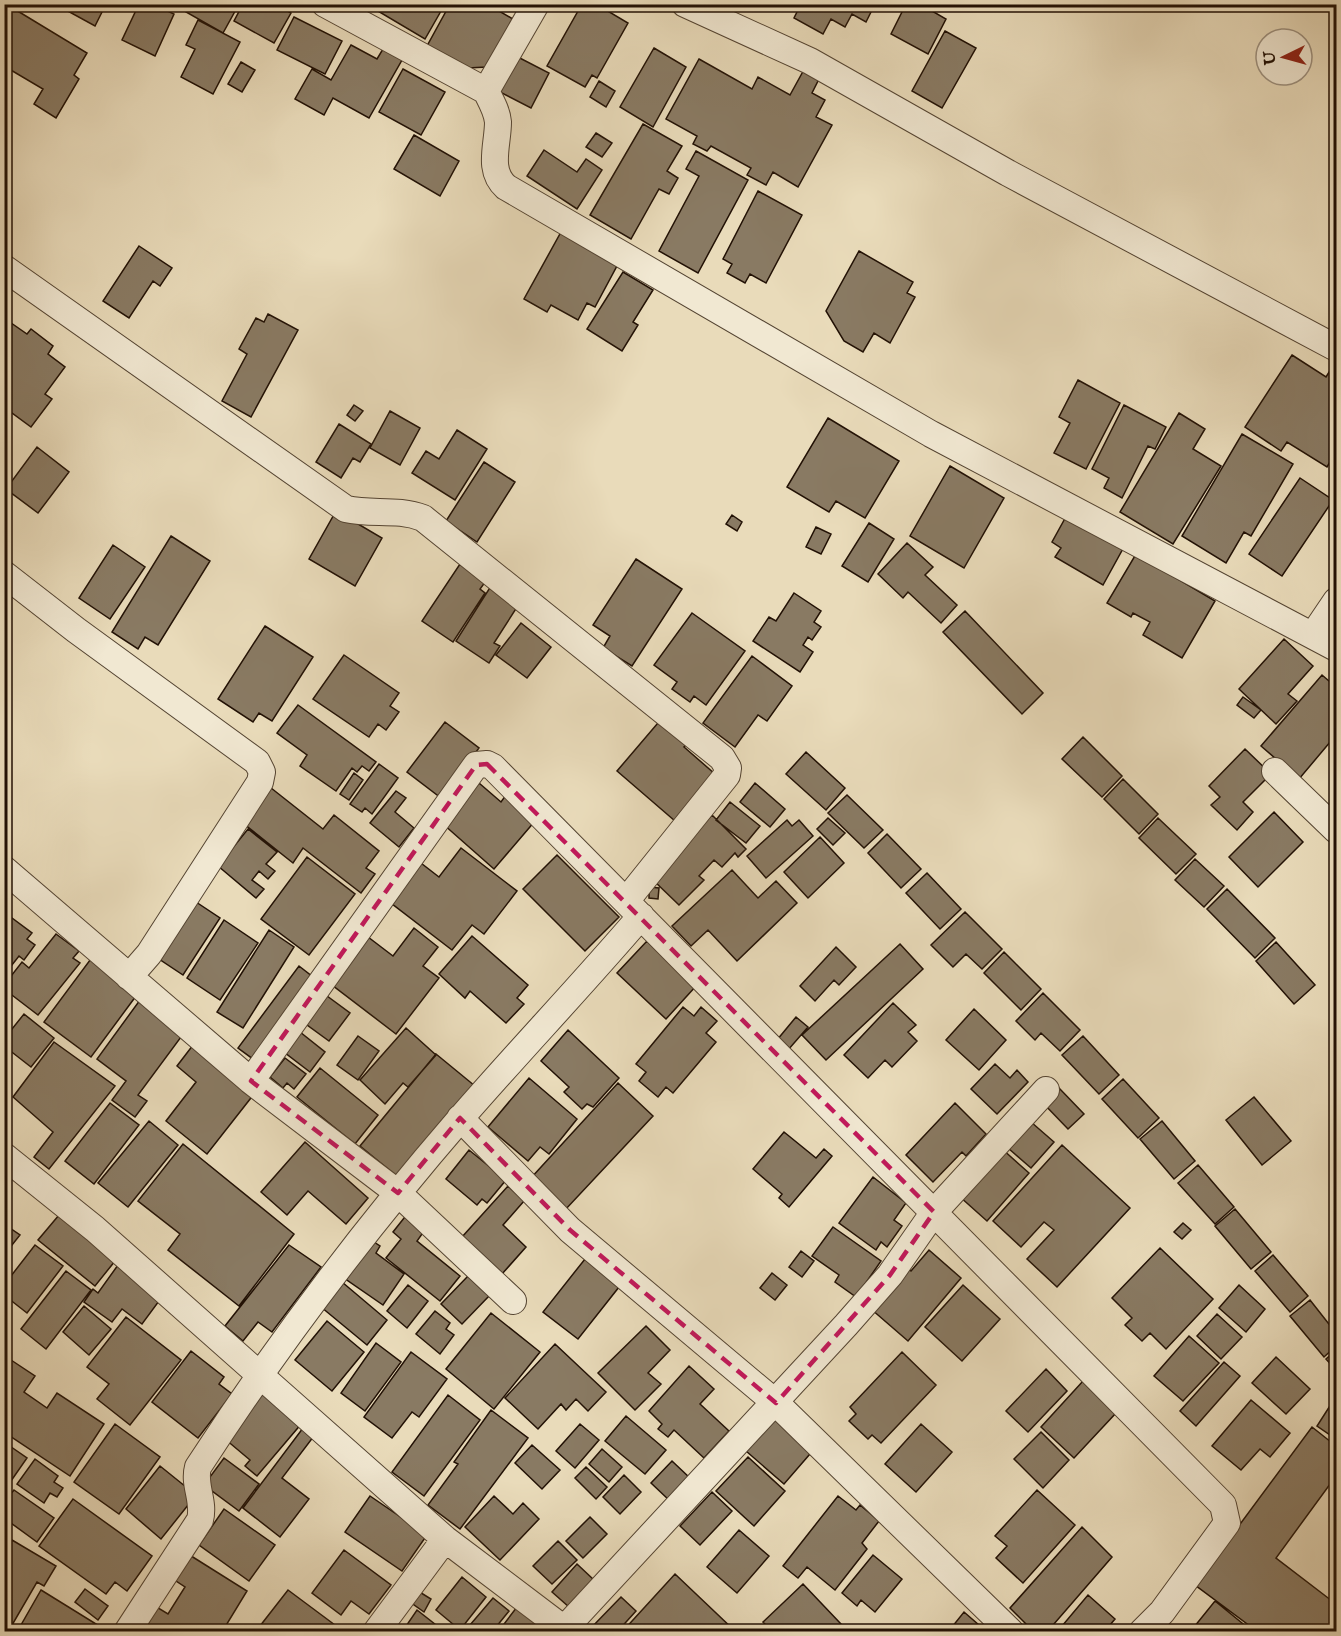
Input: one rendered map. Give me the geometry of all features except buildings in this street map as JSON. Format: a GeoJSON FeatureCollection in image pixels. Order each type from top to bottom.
{"type":"FeatureCollection","features":[{"type":"Feature","properties":{"kind":"street"},"geometry":{"type":"LineString","coordinates":[[325,4],[486,91],[498,121],[496,170],[499,180],[506,187],[931,434],[1336,648]]}},
{"type":"Feature","properties":{"kind":"street"},"geometry":{"type":"LineString","coordinates":[[486,91],[536,4]]}},
{"type":"Feature","properties":{"kind":"street"},"geometry":{"type":"LineString","coordinates":[[685,4],[810,61],[1008,173],[1336,348]]}},
{"type":"Feature","properties":{"kind":"street"},"geometry":{"type":"LineString","coordinates":[[4,268],[346,509],[363,513],[407,512],[423,518],[722,758],[728,768],[727,775],[633,909],[398,1193],[259,1374],[198,1467],[195,1476],[202,1510],[200,1520],[127,1632]]}},
{"type":"Feature","properties":{"kind":"street"},"geometry":{"type":"LineString","coordinates":[[4,574],[76,630],[257,762],[262,772],[260,782],[155,945],[129,977]]}},
{"type":"Feature","properties":{"kind":"street"},"geometry":{"type":"LineString","coordinates":[[1313,636],[1336,601]]}},
{"type":"Feature","properties":{"kind":"street"},"geometry":{"type":"LineString","coordinates":[[251,1081],[477,765],[487,764],[493,767],[1223,1505],[1227,1523],[1162,1612],[1142,1632]]}},
{"type":"Feature","properties":{"kind":"street"},"geometry":{"type":"LineString","coordinates":[[1275,771],[1336,830]]}},
{"type":"Feature","properties":{"kind":"street"},"geometry":{"type":"LineString","coordinates":[[4,869],[251,1081],[398,1193],[513,1301]]}},
{"type":"Feature","properties":{"kind":"street"},"geometry":{"type":"LineString","coordinates":[[4,1156],[95,1229],[445,1539],[566,1630],[776,1403],[890,1275],[934,1212],[1046,1090]]}},
{"type":"Feature","properties":{"kind":"street"},"geometry":{"type":"LineString","coordinates":[[460,1119],[570,1230],[776,1403],[1011,1632]]}},
{"type":"Feature","properties":{"kind":"street"},"geometry":{"type":"LineString","coordinates":[[376,1632],[445,1539]]}},
{"type":"Feature","properties":{"kind":"highlighted area"},"geometry":{"type":"Polygon","coordinates":[[[487,764],[934,1212],[890,1275],[776,1403],[570,1230],[460,1118],[398,1193],[251,1081],[476,765],[487,764]]]}}]}
